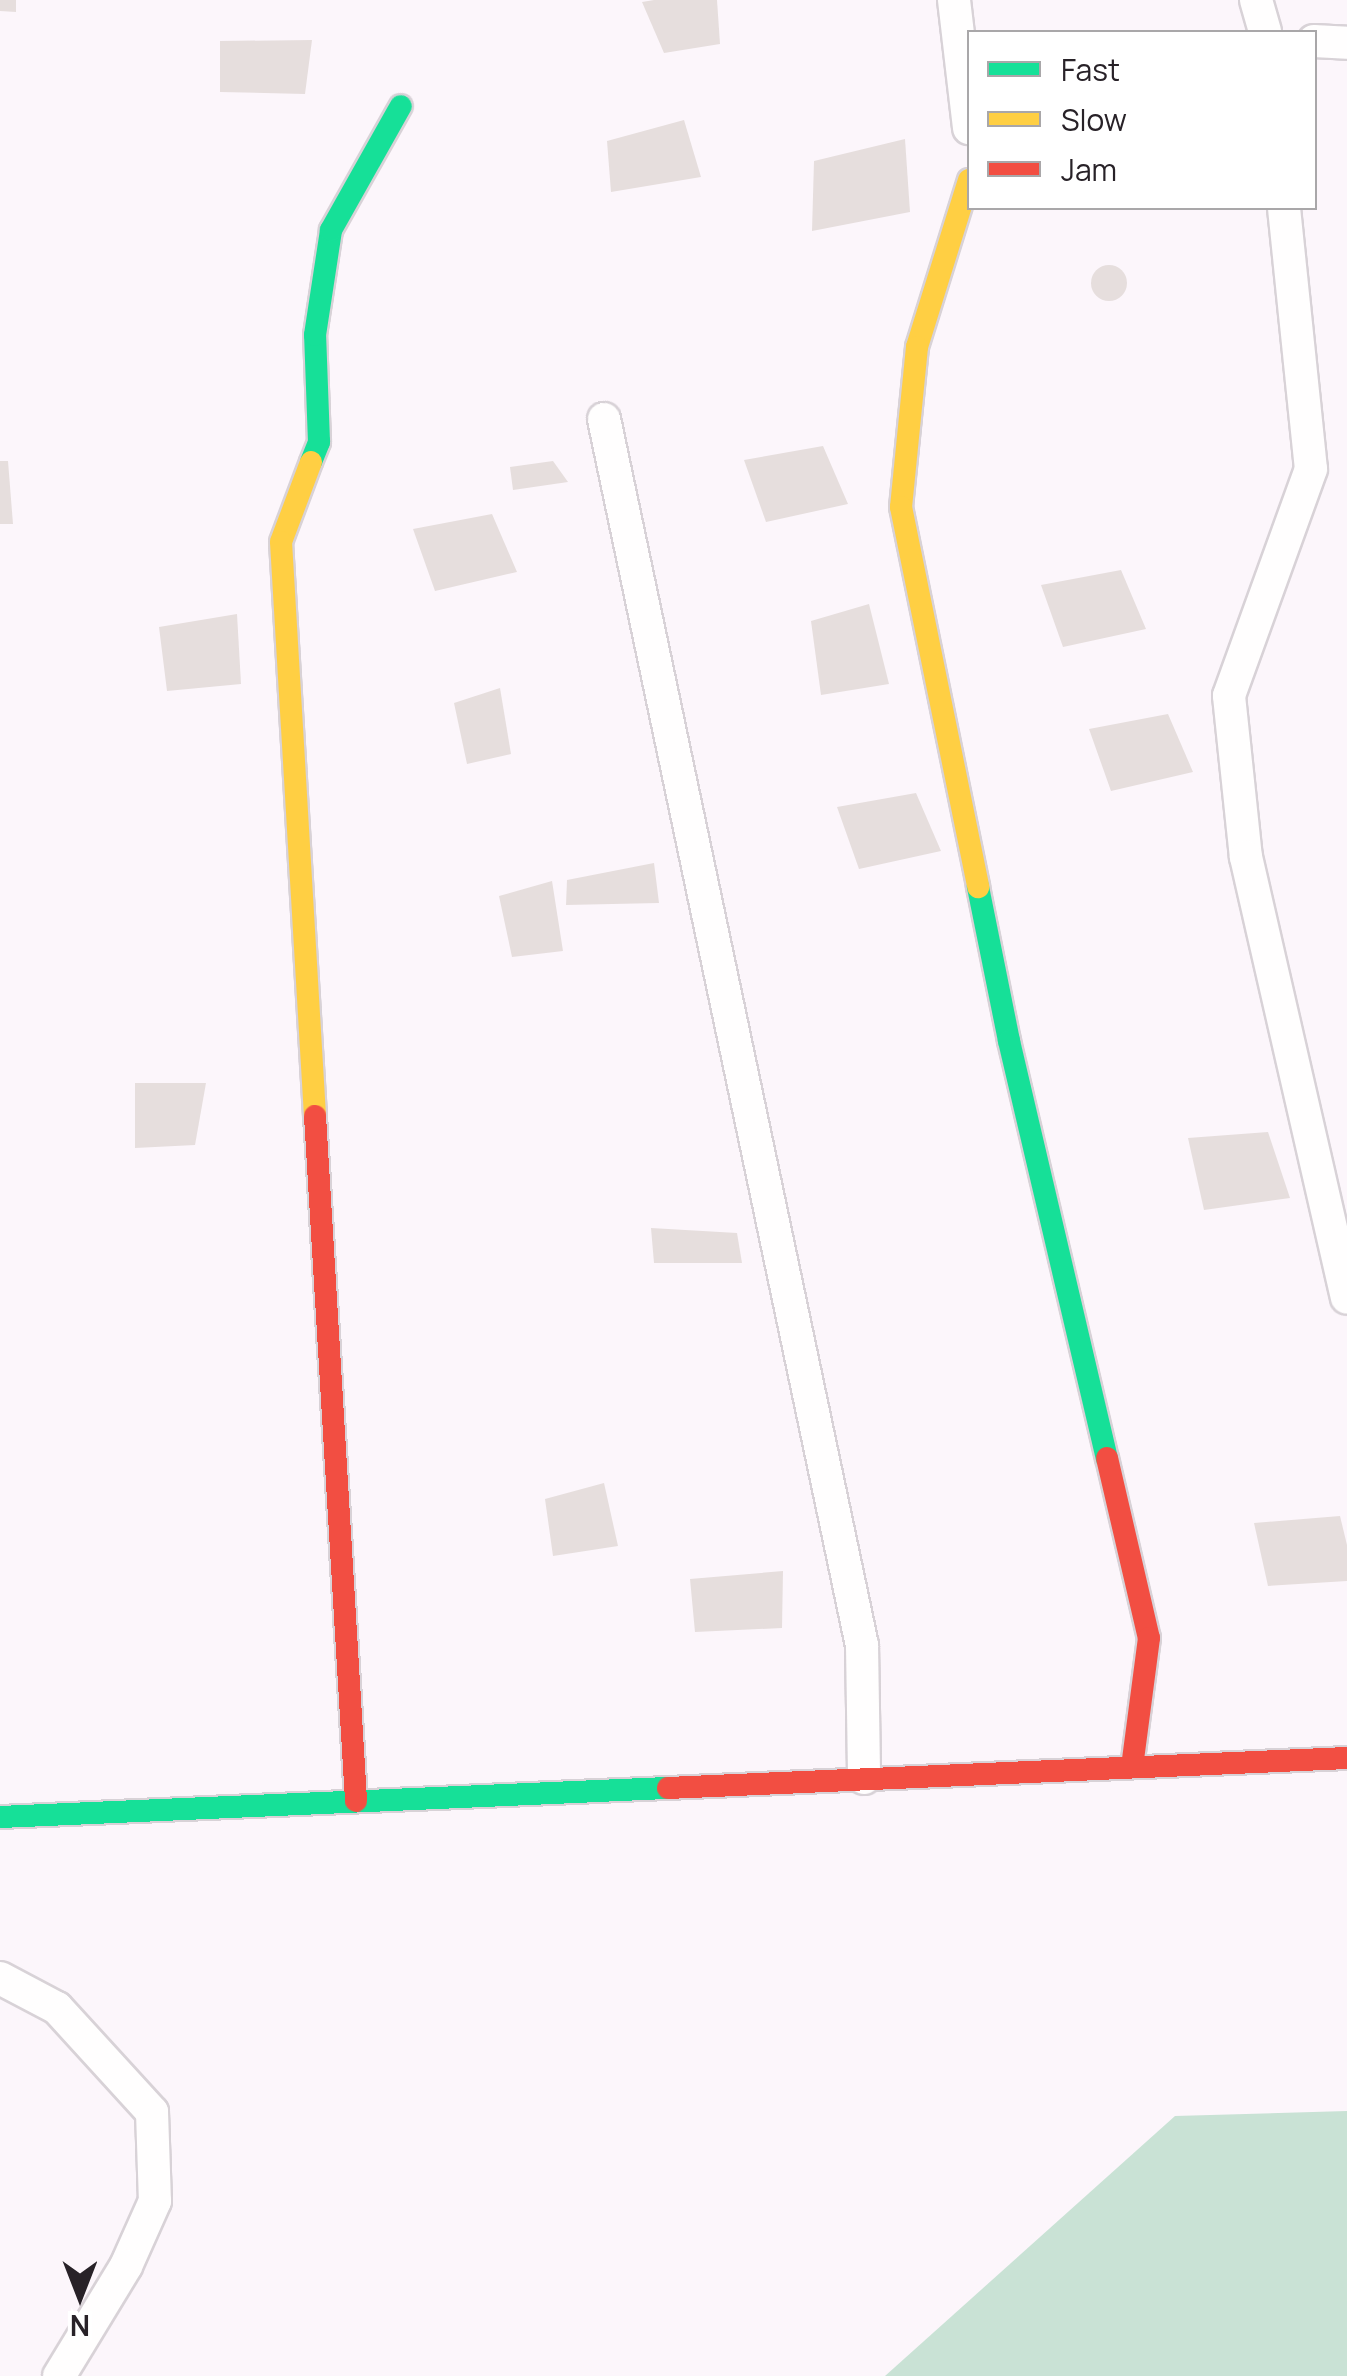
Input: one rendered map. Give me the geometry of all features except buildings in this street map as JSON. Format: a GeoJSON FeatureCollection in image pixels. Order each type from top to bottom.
{"type":"FeatureCollection","features":[{"type":"Feature","properties":{"kind":"street"},"geometry":{"type":"LineString","coordinates":[[954,0],[967,104]]}},
{"type":"Feature","properties":{"kind":"street"},"geometry":{"type":"LineString","coordinates":[[1256,0],[1264,30]]}},
{"type":"Feature","properties":{"kind":"street"},"geometry":{"type":"LineString","coordinates":[[1317,41],[1347,42]]}},
{"type":"Feature","properties":{"kind":"street"},"geometry":{"type":"LineString","coordinates":[[356,1801],[281,542],[320,442],[314,335],[332,230],[401,106]]}},
{"type":"Feature","properties":{"kind":"street"},"geometry":{"type":"LineString","coordinates":[[967,189],[917,347],[902,507],[1009,1042],[1149,1638],[1132,1767]]}},
{"type":"Feature","properties":{"kind":"street"},"geometry":{"type":"LineString","coordinates":[[1284,210],[1311,469],[1229,696],[1246,857],[1347,1298]]}},
{"type":"Feature","properties":{"kind":"street"},"geometry":{"type":"LineString","coordinates":[[604,420],[862,1645],[864,1778]]}},
{"type":"Feature","properties":{"kind":"street"},"geometry":{"type":"LineString","coordinates":[[0,1817],[1347,1758]]}},
{"type":"Feature","properties":{"kind":"street"},"geometry":{"type":"LineString","coordinates":[[0,1978],[58,2008],[152,2112],[156,2201],[126,2266],[59,2376]]}},
{"type":"Feature","properties":{"kind":"green space"},"geometry":{"type":"Polygon","coordinates":[[[1347,2111],[1347,2376],[885,2376],[1175,2116],[1347,2111]]]}},
{"type":"Feature","properties":{"kind":"traffic: fast"},"geometry":{"type":"LineString","coordinates":[[311,462],[319,442],[315,335],[331,230],[401,106]]}},
{"type":"Feature","properties":{"kind":"traffic: fast"},"geometry":{"type":"LineString","coordinates":[[978,887],[1009,1041],[1107,1458]]}},
{"type":"Feature","properties":{"kind":"traffic: fast"},"geometry":{"type":"LineString","coordinates":[[0,1817],[668,1788]]}},
{"type":"Feature","properties":{"kind":"traffic: slow"},"geometry":{"type":"LineString","coordinates":[[967,186],[917,347],[901,507],[978,887]]}},
{"type":"Feature","properties":{"kind":"traffic: slow"},"geometry":{"type":"LineString","coordinates":[[311,462],[281,542],[315,1116]]}},
{"type":"Feature","properties":{"kind":"traffic: jam"},"geometry":{"type":"LineString","coordinates":[[315,1116],[356,1801]]}},
{"type":"Feature","properties":{"kind":"traffic: jam"},"geometry":{"type":"LineString","coordinates":[[1107,1458],[1149,1638],[1132,1767]]}},
{"type":"Feature","properties":{"kind":"traffic: jam"},"geometry":{"type":"LineString","coordinates":[[668,1788],[1347,1758]]}}]}
